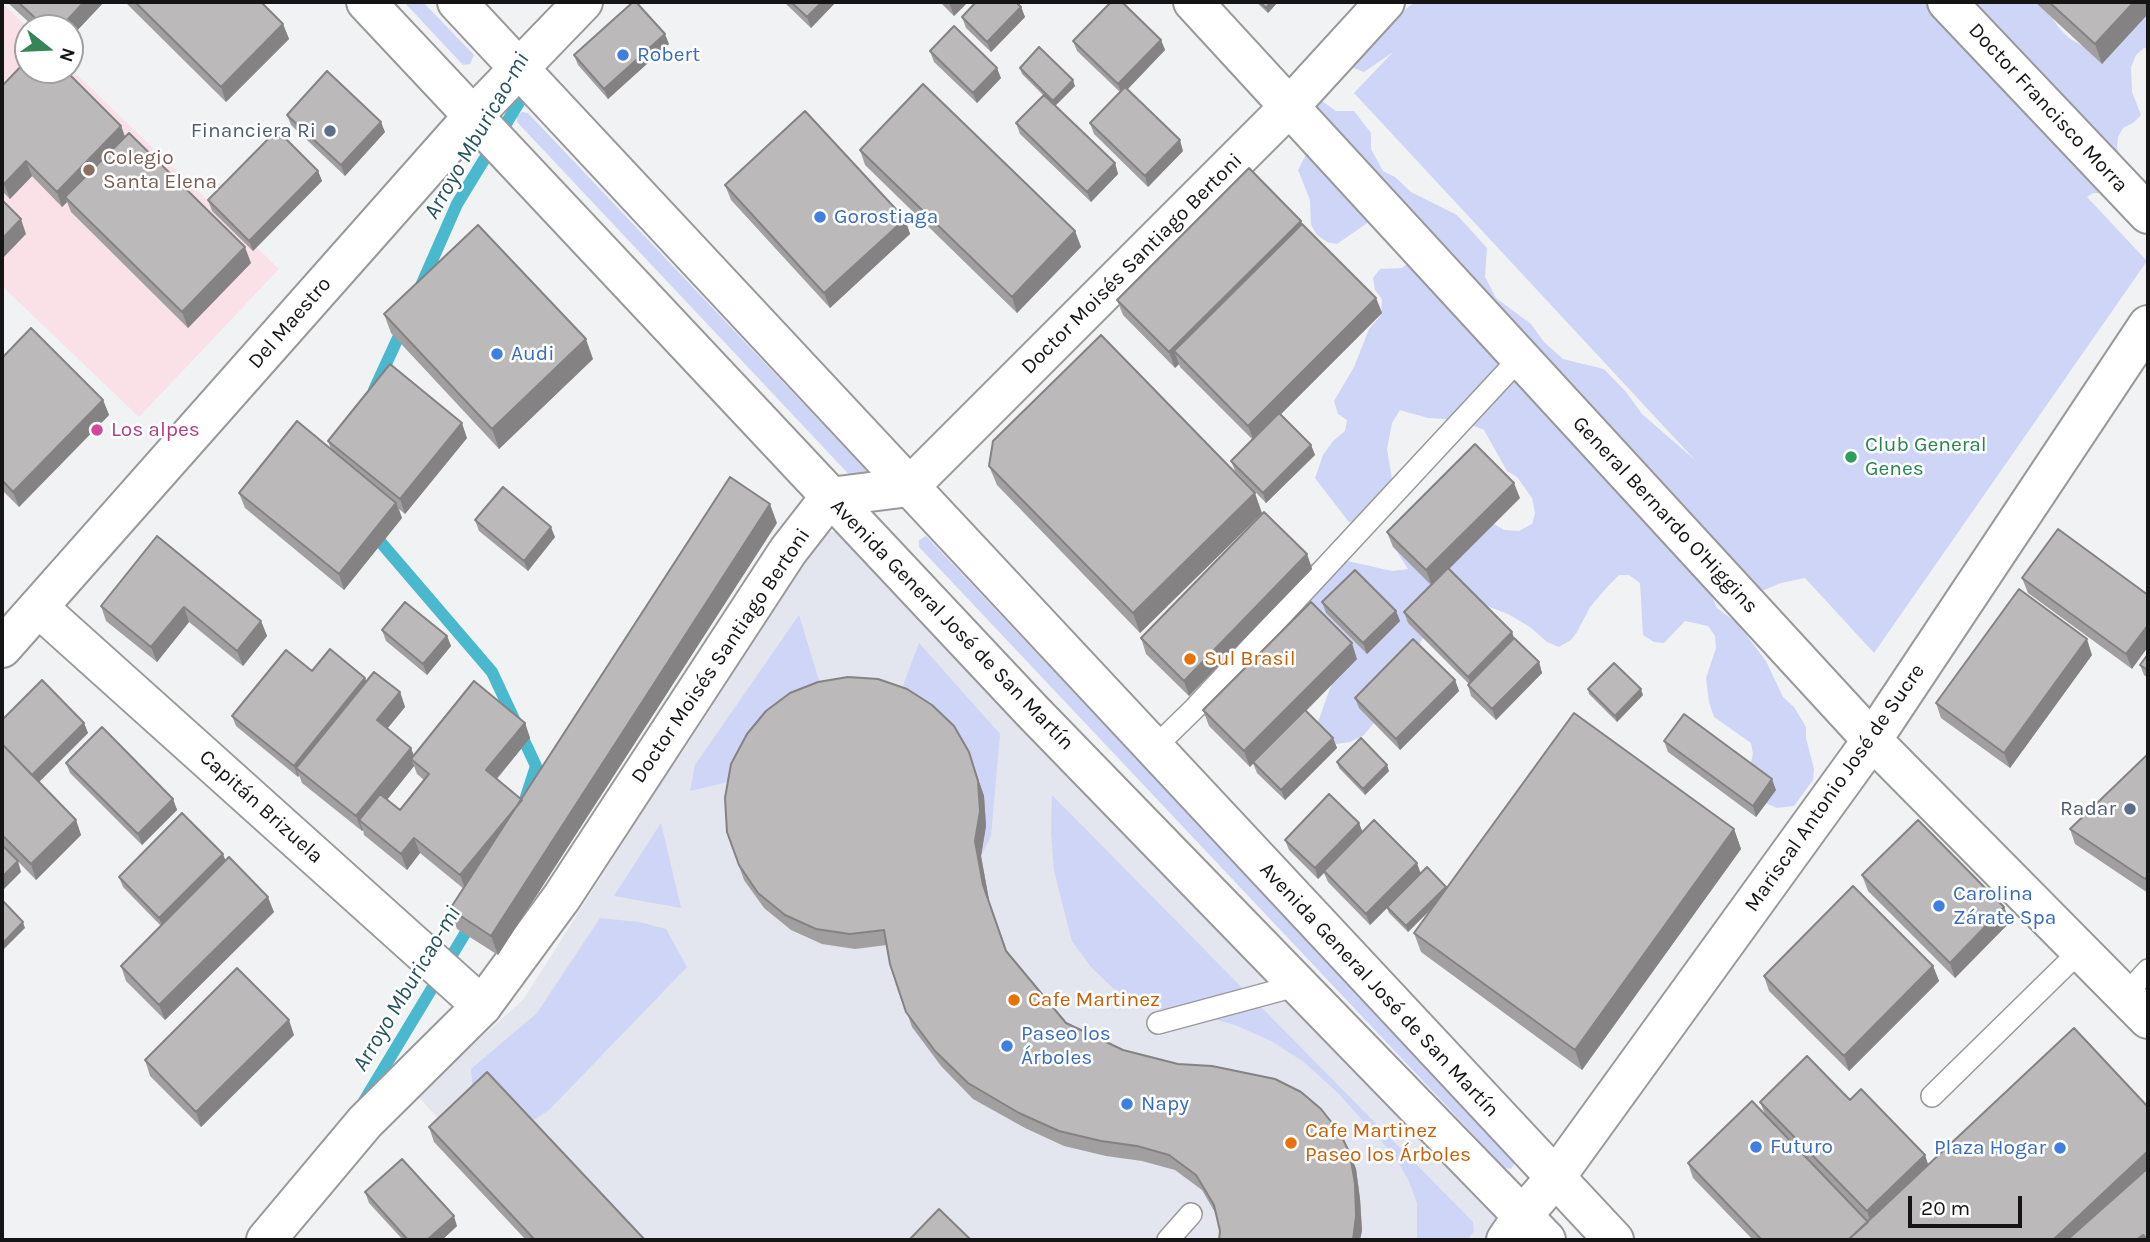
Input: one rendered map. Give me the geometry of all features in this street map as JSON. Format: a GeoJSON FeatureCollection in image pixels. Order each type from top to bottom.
{"type":"FeatureCollection","features":[{"type":"Feature","properties":{"kind":"main road","name":"Avenida General José de San Martín"},"geometry":{"type":"LineString","coordinates":[[366,2],[1033,712],[1299,985],[1525,1232]]}},
{"type":"Feature","properties":{"kind":"main road","name":"Avenida General José de San Martín"},"geometry":{"type":"LineString","coordinates":[[457,2],[1614,1240]]}},
{"type":"Feature","properties":{"kind":"main road","name":"Del Maestro"},"geometry":{"type":"LineString","coordinates":[[2,648],[474,115],[583,2]]}},
{"type":"Feature","properties":{"kind":"main road","name":"General Bernardo O'Higgins"},"geometry":{"type":"LineString","coordinates":[[1193,2],[1872,740],[2081,950],[2141,995]]}},
{"type":"Feature","properties":{"kind":"main road","name":"Doctor Moisés Santiago Bertoni"},"geometry":{"type":"LineString","coordinates":[[909,487],[1288,108],[1385,2]]}},
{"type":"Feature","properties":{"kind":"main road","name":"Doctor Francisco Morra"},"geometry":{"type":"LineString","coordinates":[[1947,2],[2148,214]]}},
{"type":"Feature","properties":{"kind":"main road","name":"Mariscal Antonio José de Sucre"},"geometry":{"type":"LineString","coordinates":[[1525,1232],[1555,1178],[1872,740],[2148,326]]}},
{"type":"Feature","properties":{"kind":"main road"},"geometry":{"type":"LineString","coordinates":[[830,497],[909,487]]}},
{"type":"Feature","properties":{"kind":"main road","name":"Doctor Moisés Santiago Bertoni"},"geometry":{"type":"LineString","coordinates":[[266,1240],[365,1122],[482,1006],[562,897],[788,551],[830,497]]}},
{"type":"Feature","properties":{"kind":"main road","name":"Capitán Brizuela"},"geometry":{"type":"LineString","coordinates":[[39,608],[482,1006]]}},
{"type":"Feature","properties":{"kind":"lane"},"geometry":{"type":"LineString","coordinates":[[1153,749],[1195,708],[1520,358]]}},
{"type":"Feature","properties":{"kind":"lane"},"geometry":{"type":"LineString","coordinates":[[1932,1096],[2081,950]]}},
{"type":"Feature","properties":{"kind":"lane"},"geometry":{"type":"LineString","coordinates":[[1158,1023],[1299,985]]}},
{"type":"Feature","properties":{"kind":"lane"},"geometry":{"type":"LineString","coordinates":[[1168,1240],[1191,1214]]}},
{"type":"Feature","properties":{"kind":"shaded area"},"geometry":{"type":"Polygon","coordinates":[[[404,2],[423,2],[474,55],[470,64],[463,65],[404,2]]]}},
{"type":"Feature","properties":{"kind":"shaded area","name":"Club General Genes"},"geometry":{"type":"Polygon","coordinates":[[[1415,2],[2041,2],[2059,28],[2086,48],[2148,7],[2148,49],[2144,48],[2136,55],[2131,67],[2132,92],[2141,115],[2123,128],[2118,137],[2117,148],[2129,177],[2120,194],[2093,193],[2087,197],[2147,261],[1874,653],[1805,578],[1781,583],[1757,593],[1708,588],[1717,608],[1737,623],[1766,661],[1783,697],[1794,707],[1806,727],[1814,769],[1813,780],[1794,806],[1777,808],[1763,802],[1750,766],[1753,754],[1751,743],[1714,717],[1706,678],[1716,648],[1715,636],[1708,626],[1685,621],[1664,643],[1654,642],[1643,635],[1640,583],[1629,575],[1619,575],[1609,585],[1590,607],[1571,640],[1559,647],[1547,642],[1530,627],[1508,614],[1474,601],[1423,638],[1378,718],[1363,736],[1336,744],[1325,740],[1317,725],[1347,644],[1342,633],[1301,595],[1307,564],[1343,560],[1392,571],[1408,569],[1396,550],[1399,538],[1489,521],[1504,530],[1519,531],[1532,524],[1535,513],[1532,498],[1517,477],[1507,471],[1484,430],[1460,420],[1428,418],[1400,410],[1392,423],[1387,449],[1393,485],[1358,527],[1348,521],[1315,478],[1323,455],[1345,431],[1347,420],[1338,414],[1334,401],[1354,367],[1369,329],[1381,315],[1382,299],[1375,290],[1373,278],[1380,269],[1402,268],[1415,257],[1376,217],[1337,244],[1327,242],[1317,235],[1311,225],[1310,200],[1298,170],[1313,141],[1312,105],[1322,101],[1336,111],[1354,111],[1371,133],[1371,149],[1383,171],[1395,177],[1411,192],[1457,215],[1487,248],[1485,277],[1496,298],[1531,324],[1544,342],[1563,359],[1604,369],[1642,414],[1695,460],[1354,93],[1393,52],[1364,72],[1351,67],[1350,62],[1385,25],[1415,2]]]}},
{"type":"Feature","properties":{"kind":"shaded area","name":"Colegio Santa Elena"},"geometry":{"type":"Polygon","coordinates":[[[2,3],[14,15],[14,84],[84,84],[84,81],[279,269],[139,417],[2,286],[2,3]]]}},
{"type":"Feature","properties":{"kind":"shaded area"},"geometry":{"type":"Polygon","coordinates":[[[522,112],[528,113],[869,476],[857,483],[517,122],[517,116],[522,112]]]}},
{"type":"Feature","properties":{"kind":"shaded area"},"geometry":{"type":"Polygon","coordinates":[[[825,532],[836,532],[1495,1214],[1495,1222],[1483,1240],[548,1240],[417,1095],[523,1000],[825,532]]]}},
{"type":"Feature","properties":{"kind":"shaded area"},"geometry":{"type":"Polygon","coordinates":[[[926,536],[1514,1158],[1516,1161],[1511,1169],[1505,1168],[919,547],[919,540],[926,536]]]}},
{"type":"Feature","properties":{"kind":"shaded area"},"geometry":{"type":"Polygon","coordinates":[[[799,615],[824,697],[737,780],[690,791],[695,765],[799,615]]]}},
{"type":"Feature","properties":{"kind":"shaded area"},"geometry":{"type":"Polygon","coordinates":[[[919,643],[1000,734],[991,836],[981,856],[986,826],[984,796],[974,767],[898,699],[919,643]]]}},
{"type":"Feature","properties":{"kind":"shaded area"},"geometry":{"type":"Polygon","coordinates":[[[1052,795],[1473,1222],[1474,1231],[1467,1240],[1417,1240],[1417,1203],[1408,1179],[1393,1154],[1338,1093],[1304,1062],[1271,1041],[1235,1025],[1137,1001],[1114,989],[1091,967],[1072,941],[1054,871],[1052,795]]]}},
{"type":"Feature","properties":{"kind":"shaded area"},"geometry":{"type":"Polygon","coordinates":[[[661,823],[681,908],[614,896],[661,823]]]}},
{"type":"Feature","properties":{"kind":"shaded area"},"geometry":{"type":"Polygon","coordinates":[[[600,918],[639,922],[666,929],[687,967],[549,1110],[481,1155],[476,1131],[471,1069],[537,1013],[600,918]]]}},
{"type":"Feature","properties":{"kind":"building"},"geometry":{"type":"Polygon","coordinates":[[[18,2],[84,2],[73,14],[31,14],[18,2]]]}},
{"type":"Feature","properties":{"kind":"building"},"geometry":{"type":"Polygon","coordinates":[[[135,2],[261,2],[283,24],[221,87],[135,2]]]}},
{"type":"Feature","properties":{"kind":"building"},"geometry":{"type":"Polygon","coordinates":[[[636,2],[665,34],[604,89],[574,55],[636,2]]]}},
{"type":"Feature","properties":{"kind":"building"},"geometry":{"type":"Polygon","coordinates":[[[791,2],[822,2],[807,17],[791,2]]]}},
{"type":"Feature","properties":{"kind":"building"},"geometry":{"type":"Polygon","coordinates":[[[976,2],[1016,2],[1021,7],[987,42],[962,17],[976,2]]]}},
{"type":"Feature","properties":{"kind":"building"},"geometry":{"type":"Polygon","coordinates":[[[1111,2],[1122,2],[1161,40],[1118,84],[1073,41],[1111,2]]]}},
{"type":"Feature","properties":{"kind":"building"},"geometry":{"type":"Polygon","coordinates":[[[1260,2],[1271,2],[1266,8],[1260,2]]]}},
{"type":"Feature","properties":{"kind":"building"},"geometry":{"type":"Polygon","coordinates":[[[2049,2],[2134,2],[2095,44],[2049,2]]]}},
{"type":"Feature","properties":{"kind":"building"},"geometry":{"type":"Polygon","coordinates":[[[954,26],[997,68],[973,93],[930,51],[954,26]]]}},
{"type":"Feature","properties":{"kind":"building"},"geometry":{"type":"Polygon","coordinates":[[[1039,47],[1073,80],[1053,101],[1020,68],[1039,47]]]}},
{"type":"Feature","properties":{"kind":"building"},"geometry":{"type":"Polygon","coordinates":[[[327,71],[381,122],[341,165],[287,115],[327,71]]]}},
{"type":"Feature","properties":{"kind":"building"},"geometry":{"type":"Polygon","coordinates":[[[14,74],[14,84],[79,84],[121,126],[57,192],[26,161],[4,184],[2,86],[14,74]]]}},
{"type":"Feature","properties":{"kind":"building"},"geometry":{"type":"Polygon","coordinates":[[[923,84],[1075,231],[1012,297],[860,150],[923,84]]]}},
{"type":"Feature","properties":{"kind":"building"},"geometry":{"type":"Polygon","coordinates":[[[1125,87],[1180,140],[1145,176],[1090,123],[1125,87]]]}},
{"type":"Feature","properties":{"kind":"building"},"geometry":{"type":"Polygon","coordinates":[[[1044,95],[1115,163],[1087,192],[1016,123],[1044,95]]]}},
{"type":"Feature","properties":{"kind":"building"},"geometry":{"type":"Polygon","coordinates":[[[805,111],[905,219],[824,293],[725,185],[805,111]]]}},
{"type":"Feature","properties":{"kind":"building"},"geometry":{"type":"Polygon","coordinates":[[[277,130],[318,171],[249,241],[208,200],[277,130]]]}},
{"type":"Feature","properties":{"kind":"building"},"geometry":{"type":"Polygon","coordinates":[[[129,133],[245,247],[182,312],[65,197],[129,133]]]}},
{"type":"Feature","properties":{"kind":"building"},"geometry":{"type":"Polygon","coordinates":[[[1249,168],[1301,221],[1169,352],[1117,300],[1249,168]]]}},
{"type":"Feature","properties":{"kind":"building"},"geometry":{"type":"Polygon","coordinates":[[[2,200],[21,219],[2,239],[2,200]]]}},
{"type":"Feature","properties":{"kind":"building"},"geometry":{"type":"Polygon","coordinates":[[[1302,224],[1376,298],[1248,426],[1174,351],[1302,224]]]}},
{"type":"Feature","properties":{"kind":"building"},"geometry":{"type":"Polygon","coordinates":[[[478,225],[586,339],[492,429],[384,314],[478,225]]]}},
{"type":"Feature","properties":{"kind":"building"},"geometry":{"type":"Polygon","coordinates":[[[31,328],[103,400],[13,492],[2,480],[2,358],[31,328]]]}},
{"type":"Feature","properties":{"kind":"building"},"geometry":{"type":"Polygon","coordinates":[[[1101,335],[1255,493],[1133,613],[989,466],[993,441],[1101,335]]]}},
{"type":"Feature","properties":{"kind":"building"},"geometry":{"type":"Polygon","coordinates":[[[390,364],[462,423],[400,499],[328,441],[390,364]]]}},
{"type":"Feature","properties":{"kind":"building"},"geometry":{"type":"Polygon","coordinates":[[[1279,413],[1311,445],[1263,493],[1231,461],[1279,413]]]}},
{"type":"Feature","properties":{"kind":"building"},"geometry":{"type":"Polygon","coordinates":[[[297,421],[396,503],[339,574],[239,493],[297,421]]]}},
{"type":"Feature","properties":{"kind":"building"},"geometry":{"type":"Polygon","coordinates":[[[1475,444],[1514,483],[1426,570],[1387,532],[1475,444]]]}},
{"type":"Feature","properties":{"kind":"building"},"geometry":{"type":"Polygon","coordinates":[[[730,477],[770,504],[491,936],[450,909],[730,477]]]}},
{"type":"Feature","properties":{"kind":"building"},"geometry":{"type":"Polygon","coordinates":[[[503,487],[551,527],[524,561],[475,520],[503,487]]]}},
{"type":"Feature","properties":{"kind":"building"},"geometry":{"type":"Polygon","coordinates":[[[1264,512],[1307,554],[1184,681],[1141,638],[1264,512]]]}},
{"type":"Feature","properties":{"kind":"building"},"geometry":{"type":"Polygon","coordinates":[[[2058,529],[2148,595],[2148,625],[2126,654],[2022,578],[2058,529]]]}},
{"type":"Feature","properties":{"kind":"building"},"geometry":{"type":"Polygon","coordinates":[[[157,536],[261,621],[237,651],[184,607],[151,647],[101,606],[157,536]]]}},
{"type":"Feature","properties":{"kind":"building"},"geometry":{"type":"Polygon","coordinates":[[[1448,568],[1512,632],[1468,677],[1404,612],[1448,568]]]}},
{"type":"Feature","properties":{"kind":"building"},"geometry":{"type":"Polygon","coordinates":[[[1355,570],[1396,611],[1363,643],[1322,602],[1355,570]]]}},
{"type":"Feature","properties":{"kind":"building"},"geometry":{"type":"Polygon","coordinates":[[[2019,589],[2087,639],[2004,753],[1936,703],[2019,589]]]}},
{"type":"Feature","properties":{"kind":"building"},"geometry":{"type":"Polygon","coordinates":[[[405,602],[447,636],[423,664],[382,630],[405,602]]]}},
{"type":"Feature","properties":{"kind":"building"},"geometry":{"type":"Polygon","coordinates":[[[1311,602],[1352,643],[1244,751],[1203,710],[1311,602]]]}},
{"type":"Feature","properties":{"kind":"building"},"geometry":{"type":"Polygon","coordinates":[[[1514,638],[1539,662],[1492,709],[1468,685],[1514,638]]]}},
{"type":"Feature","properties":{"kind":"building"},"geometry":{"type":"Polygon","coordinates":[[[1413,639],[1455,680],[1396,739],[1355,698],[1413,639]]]}},
{"type":"Feature","properties":{"kind":"building"},"geometry":{"type":"Polygon","coordinates":[[[330,649],[365,678],[294,766],[232,716],[286,650],[312,671],[330,649]]]}},
{"type":"Feature","properties":{"kind":"building"},"geometry":{"type":"Polygon","coordinates":[[[2148,654],[2148,670],[2140,665],[2148,654]]]}},
{"type":"Feature","properties":{"kind":"building"},"geometry":{"type":"Polygon","coordinates":[[[1614,663],[1641,689],[1615,716],[1588,689],[1614,663]]]}},
{"type":"Feature","properties":{"kind":"building"},"geometry":{"type":"Polygon","coordinates":[[[374,672],[400,692],[377,720],[411,748],[356,816],[296,768],[374,672]]]}},
{"type":"Feature","properties":{"kind":"building"},"geometry":{"type":"Polygon","coordinates":[[[848,677],[878,679],[907,689],[932,705],[954,726],[969,752],[978,781],[980,811],[975,841],[983,885],[1006,951],[1066,1023],[1123,1050],[1178,1064],[1212,1066],[1275,1079],[1301,1092],[1321,1109],[1340,1133],[1350,1154],[1355,1184],[1356,1216],[1353,1240],[1219,1240],[1220,1231],[1214,1205],[1196,1175],[1169,1155],[1059,1131],[1019,1113],[968,1083],[935,1051],[906,1012],[890,964],[884,930],[850,934],[816,929],[785,915],[758,893],[739,865],[727,832],[725,798],[731,764],[747,734],[766,711],[790,693],[818,682],[848,677]]]}},
{"type":"Feature","properties":{"kind":"building"},"geometry":{"type":"Polygon","coordinates":[[[42,680],[84,723],[32,775],[2,744],[2,720],[42,680]]]}},
{"type":"Feature","properties":{"kind":"building"},"geometry":{"type":"Polygon","coordinates":[[[474,681],[525,723],[486,770],[522,800],[460,875],[414,838],[401,854],[359,820],[380,794],[400,810],[429,774],[411,759],[474,681]]]}},
{"type":"Feature","properties":{"kind":"building"},"geometry":{"type":"Polygon","coordinates":[[[1305,710],[1333,738],[1281,790],[1253,762],[1305,710]]]}},
{"type":"Feature","properties":{"kind":"building"},"geometry":{"type":"Polygon","coordinates":[[[1574,713],[1734,829],[1575,1050],[1414,933],[1574,713]]]}},
{"type":"Feature","properties":{"kind":"building"},"geometry":{"type":"Polygon","coordinates":[[[1684,714],[1772,779],[1753,806],[1664,741],[1684,714]]]}},
{"type":"Feature","properties":{"kind":"building"},"geometry":{"type":"Polygon","coordinates":[[[102,727],[173,799],[138,834],[66,763],[102,727]]]}},
{"type":"Feature","properties":{"kind":"building"},"geometry":{"type":"Polygon","coordinates":[[[1361,738],[1387,765],[1363,789],[1337,762],[1361,738]]]}},
{"type":"Feature","properties":{"kind":"building"},"geometry":{"type":"Polygon","coordinates":[[[2,744],[76,820],[31,864],[2,835],[2,744]]]}},
{"type":"Feature","properties":{"kind":"building","name":"Radar"},"geometry":{"type":"Polygon","coordinates":[[[2148,754],[2148,875],[2145,879],[2070,829],[2148,754]]]}},
{"type":"Feature","properties":{"kind":"building"},"geometry":{"type":"Polygon","coordinates":[[[1329,794],[1359,823],[1315,868],[1285,840],[1329,794]]]}},
{"type":"Feature","properties":{"kind":"building"},"geometry":{"type":"Polygon","coordinates":[[[182,813],[223,854],[159,918],[119,877],[182,813]]]}},
{"type":"Feature","properties":{"kind":"building"},"geometry":{"type":"Polygon","coordinates":[[[1374,820],[1417,863],[1366,914],[1324,871],[1374,820]]]}},
{"type":"Feature","properties":{"kind":"building","name":"Carolina Zárate Spa"},"geometry":{"type":"Polygon","coordinates":[[[1918,820],[2004,907],[1950,963],[1862,875],[1918,820]]]}},
{"type":"Feature","properties":{"kind":"building"},"geometry":{"type":"Polygon","coordinates":[[[2,845],[18,861],[2,877],[2,845]]]}},
{"type":"Feature","properties":{"kind":"building"},"geometry":{"type":"Polygon","coordinates":[[[229,857],[268,897],[159,1005],[121,966],[229,857]]]}},
{"type":"Feature","properties":{"kind":"building"},"geometry":{"type":"Polygon","coordinates":[[[1427,867],[1446,887],[1406,926],[1387,907],[1427,867]]]}},
{"type":"Feature","properties":{"kind":"building"},"geometry":{"type":"Polygon","coordinates":[[[1853,886],[1933,966],[1844,1056],[1764,976],[1853,886]]]}},
{"type":"Feature","properties":{"kind":"building"},"geometry":{"type":"Polygon","coordinates":[[[2,900],[23,922],[3,943],[2,943],[2,900]]]}},
{"type":"Feature","properties":{"kind":"building"},"geometry":{"type":"Polygon","coordinates":[[[237,968],[289,1020],[196,1112],[145,1060],[237,968]]]}},
{"type":"Feature","properties":{"kind":"building","name":"Plaza Hogar"},"geometry":{"type":"Polygon","coordinates":[[[2074,1028],[2148,1107],[2148,1151],[2053,1240],[1848,1240],[2074,1028]]]}},
{"type":"Feature","properties":{"kind":"building"},"geometry":{"type":"Polygon","coordinates":[[[1807,1056],[1850,1100],[1861,1089],[1925,1155],[1867,1211],[1760,1102],[1807,1056]]]}},
{"type":"Feature","properties":{"kind":"building"},"geometry":{"type":"Polygon","coordinates":[[[487,1072],[645,1240],[535,1240],[429,1127],[487,1072]]]}},
{"type":"Feature","properties":{"kind":"building","name":"Futuro"},"geometry":{"type":"Polygon","coordinates":[[[1752,1101],[1868,1222],[1848,1240],[1762,1240],[1688,1163],[1752,1101]]]}},
{"type":"Feature","properties":{"kind":"building"},"geometry":{"type":"Polygon","coordinates":[[[402,1159],[454,1216],[427,1240],[408,1240],[365,1192],[402,1159]]]}},
{"type":"Feature","properties":{"kind":"building"},"geometry":{"type":"Polygon","coordinates":[[[2148,1168],[2148,1240],[2143,1235],[2136,1240],[2067,1240],[2148,1168]]]}},
{"type":"Feature","properties":{"kind":"building"},"geometry":{"type":"Polygon","coordinates":[[[939,1209],[971,1240],[909,1240],[939,1209]]]}},
{"type":"Feature","properties":{"kind":"waterway","name":"Arroyo Mburicao-mi"},"geometry":{"type":"LineString","coordinates":[[420,288],[457,204],[529,86]]}},
{"type":"Feature","properties":{"kind":"waterway","name":"Arroyo Mburicao-mi"},"geometry":{"type":"LineString","coordinates":[[374,390],[403,327]]}},
{"type":"Feature","properties":{"kind":"waterway","name":"Arroyo Mburicao-mi"},"geometry":{"type":"LineString","coordinates":[[371,531],[492,672],[536,766],[524,803]]}},
{"type":"Feature","properties":{"kind":"waterway","name":"Arroyo Mburicao-mi"},"geometry":{"type":"LineString","coordinates":[[364,1101],[472,922]]}},
{"type":"Feature","properties":{"kind":"place","name":"Robert"},"geometry":{"type":"Point","coordinates":[623,55]}},
{"type":"Feature","properties":{"kind":"place","name":"Financiera Ri"},"geometry":{"type":"Point","coordinates":[330,131]}},
{"type":"Feature","properties":{"kind":"place","name":"Colegio Santa Elena"},"geometry":{"type":"Point","coordinates":[89,170]}},
{"type":"Feature","properties":{"kind":"place","name":"Gorostiaga"},"geometry":{"type":"Point","coordinates":[820,217]}},
{"type":"Feature","properties":{"kind":"place","name":"Audi"},"geometry":{"type":"Point","coordinates":[497,354]}},
{"type":"Feature","properties":{"kind":"place","name":"Los alpes"},"geometry":{"type":"Point","coordinates":[97,430]}},
{"type":"Feature","properties":{"kind":"place","name":"Club General Genes"},"geometry":{"type":"Point","coordinates":[1851,457]}},
{"type":"Feature","properties":{"kind":"place","name":"Sul Brasil"},"geometry":{"type":"Point","coordinates":[1190,659]}},
{"type":"Feature","properties":{"kind":"place","name":"Radar"},"geometry":{"type":"Point","coordinates":[2130,809]}},
{"type":"Feature","properties":{"kind":"place","name":"Carolina Zárate Spa"},"geometry":{"type":"Point","coordinates":[1939,906]}},
{"type":"Feature","properties":{"kind":"place","name":"Cafe Martinez"},"geometry":{"type":"Point","coordinates":[1014,1000]}},
{"type":"Feature","properties":{"kind":"place","name":"Paseo los Árboles"},"geometry":{"type":"Point","coordinates":[1007,1046]}},
{"type":"Feature","properties":{"kind":"place","name":"Napy"},"geometry":{"type":"Point","coordinates":[1127,1104]}},
{"type":"Feature","properties":{"kind":"place","name":"Cafe Martinez Paseo los Árboles"},"geometry":{"type":"Point","coordinates":[1291,1143]}},
{"type":"Feature","properties":{"kind":"place","name":"Futuro"},"geometry":{"type":"Point","coordinates":[1756,1147]}},
{"type":"Feature","properties":{"kind":"place","name":"Plaza Hogar"},"geometry":{"type":"Point","coordinates":[2060,1148]}}]}
